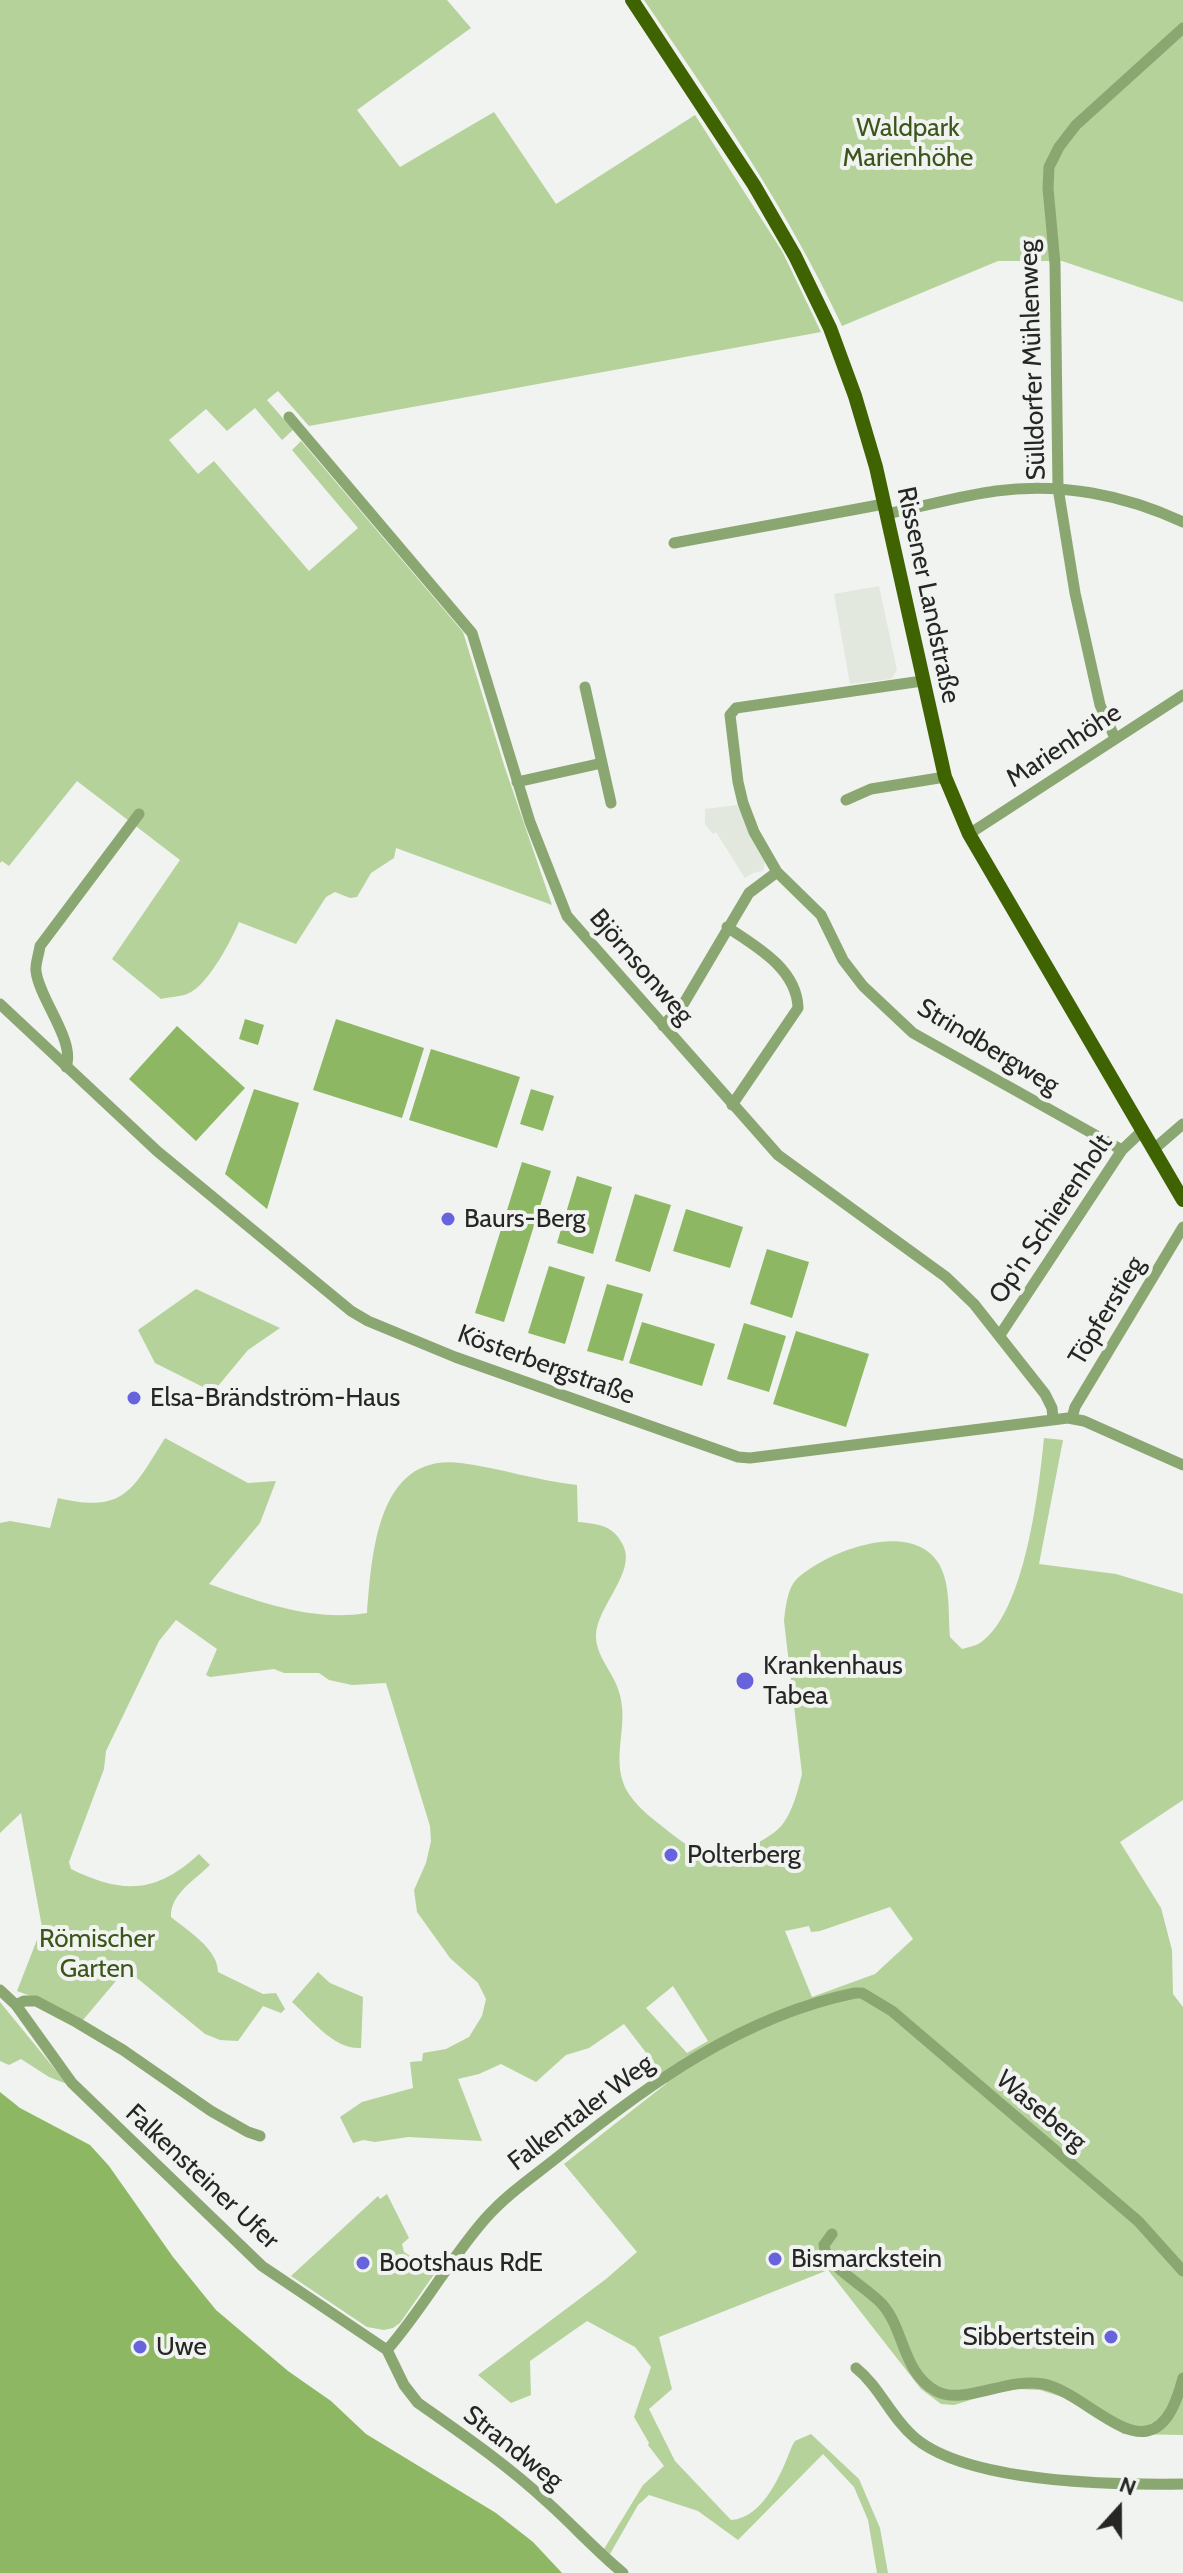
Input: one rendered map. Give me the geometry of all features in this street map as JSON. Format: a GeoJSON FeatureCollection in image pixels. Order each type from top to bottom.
{"type":"FeatureCollection","features":[{"type":"Feature","properties":{"kind":"main road","name":"Rissener Landstraße"},"geometry":{"type":"LineString","coordinates":[[632,0],[741,164],[795,256],[830,328],[876,467],[945,777],[969,834],[1183,1200]]}},
{"type":"Feature","properties":{"kind":"street","name":"Sülldorfer Mühlenweg"},"geometry":{"type":"LineString","coordinates":[[1115,738],[1096,691],[1075,593],[1058,488],[1055,276],[1049,167],[1059,147],[1076,125],[1183,28]]}},
{"type":"Feature","properties":{"kind":"street","name":"Björnsonweg"},"geometry":{"type":"LineString","coordinates":[[289,417],[472,633],[517,782],[567,916],[778,1155],[946,1277],[974,1304],[1045,1394],[1052,1408],[1053,1419]]}},
{"type":"Feature","properties":{"kind":"street"},"geometry":{"type":"LineString","coordinates":[[674,543],[996,491],[1058,488],[1131,502],[1183,522]]}},
{"type":"Feature","properties":{"kind":"street","name":"Strindbergweg"},"geometry":{"type":"LineString","coordinates":[[922,681],[736,708],[730,715],[743,803],[754,832],[777,872],[821,915],[843,960],[863,986],[913,1033],[1122,1150]]}},
{"type":"Feature","properties":{"kind":"street"},"geometry":{"type":"LineString","coordinates":[[585,687],[611,803]]}},
{"type":"Feature","properties":{"kind":"street","name":"Marienhöhe"},"geometry":{"type":"LineString","coordinates":[[969,834],[1183,695]]}},
{"type":"Feature","properties":{"kind":"street"},"geometry":{"type":"LineString","coordinates":[[517,782],[602,763]]}},
{"type":"Feature","properties":{"kind":"street"},"geometry":{"type":"LineString","coordinates":[[846,800],[871,789],[945,777]]}},
{"type":"Feature","properties":{"kind":"street"},"geometry":{"type":"LineString","coordinates":[[66,1067],[69,1058],[62,1034],[36,969],[40,946],[139,814]]}},
{"type":"Feature","properties":{"kind":"street"},"geometry":{"type":"LineString","coordinates":[[663,1026],[684,1003],[749,893],[777,872]]}},
{"type":"Feature","properties":{"kind":"street"},"geometry":{"type":"LineString","coordinates":[[727,927],[773,958],[798,995],[798,1008],[732,1105]]}},
{"type":"Feature","properties":{"kind":"street","name":"Kösterbergstraße"},"geometry":{"type":"LineString","coordinates":[[0,1004],[157,1151],[351,1311],[393,1332],[483,1367],[744,1458],[1072,1418],[1183,1465]]}},
{"type":"Feature","properties":{"kind":"street"},"geometry":{"type":"LineString","coordinates":[[1154,1149],[1183,1124]]}},
{"type":"Feature","properties":{"kind":"street","name":"Op'n Schierenholt"},"geometry":{"type":"LineString","coordinates":[[1000,1335],[1122,1150],[1142,1131]]}},
{"type":"Feature","properties":{"kind":"street","name":"Töpferstieg"},"geometry":{"type":"LineString","coordinates":[[1072,1418],[1075,1407],[1183,1227]]}},
{"type":"Feature","properties":{"kind":"street","name":"Falkensteiner Ufer"},"geometry":{"type":"LineString","coordinates":[[0,1990],[16,2005],[72,2083],[262,2266],[387,2350]]}},
{"type":"Feature","properties":{"kind":"street","name":"Waseberg"},"geometry":{"type":"LineString","coordinates":[[862,1993],[892,2011],[1138,2221],[1183,2271]]}},
{"type":"Feature","properties":{"kind":"street","name":"Falkentaler Weg"},"geometry":{"type":"LineString","coordinates":[[387,2350],[406,2329],[439,2278],[484,2220],[499,2204],[572,2146],[684,2063],[738,2033],[842,1995],[862,1993]]}},
{"type":"Feature","properties":{"kind":"street","name":"Falkensteiner Ufer"},"geometry":{"type":"LineString","coordinates":[[16,2005],[36,2001],[76,2022],[123,2050],[211,2111],[260,2136]]}},
{"type":"Feature","properties":{"kind":"street"},"geometry":{"type":"LineString","coordinates":[[832,2234],[824,2245],[824,2253],[882,2303],[915,2372],[940,2393],[962,2396],[1004,2384],[1042,2383],[1066,2392],[1119,2426],[1143,2432],[1163,2423],[1183,2378]]}},
{"type":"Feature","properties":{"kind":"street","name":"Strandweg"},"geometry":{"type":"LineString","coordinates":[[387,2350],[409,2394],[418,2403],[490,2453],[545,2499],[577,2533],[623,2573]]}},
{"type":"Feature","properties":{"kind":"street"},"geometry":{"type":"LineString","coordinates":[[856,2368],[867,2377],[893,2415],[913,2436],[943,2455],[1017,2475],[1136,2484],[1183,2484]]}},
{"type":"Feature","properties":{"kind":"shaded area"},"geometry":{"type":"Polygon","coordinates":[[[879,586],[897,670],[891,679],[850,684],[834,594],[879,586]]]}},
{"type":"Feature","properties":{"kind":"shaded area"},"geometry":{"type":"Polygon","coordinates":[[[737,805],[765,862],[763,871],[745,878],[716,832],[713,834],[705,824],[705,809],[737,805]]]}},
{"type":"Feature","properties":{"kind":"shaded area"},"geometry":{"type":"Polygon","coordinates":[[[245,1019],[264,1025],[258,1045],[239,1039],[245,1019]]]}},
{"type":"Feature","properties":{"kind":"shaded area"},"geometry":{"type":"Polygon","coordinates":[[[336,1019],[424,1048],[402,1118],[313,1090],[336,1019]]]}},
{"type":"Feature","properties":{"kind":"shaded area"},"geometry":{"type":"Polygon","coordinates":[[[177,1026],[245,1088],[196,1141],[129,1079],[177,1026]]]}},
{"type":"Feature","properties":{"kind":"shaded area"},"geometry":{"type":"Polygon","coordinates":[[[431,1049],[520,1077],[497,1148],[409,1120],[431,1049]]]}},
{"type":"Feature","properties":{"kind":"shaded area"},"geometry":{"type":"Polygon","coordinates":[[[254,1089],[299,1103],[267,1209],[225,1174],[254,1089]]]}},
{"type":"Feature","properties":{"kind":"shaded area"},"geometry":{"type":"Polygon","coordinates":[[[531,1089],[554,1096],[543,1131],[520,1124],[531,1089]]]}},
{"type":"Feature","properties":{"kind":"shaded area"},"geometry":{"type":"Polygon","coordinates":[[[522,1162],[551,1171],[504,1322],[475,1313],[522,1162]]]}},
{"type":"Feature","properties":{"kind":"shaded area"},"geometry":{"type":"Polygon","coordinates":[[[577,1176],[612,1187],[593,1254],[557,1243],[577,1176]]]}},
{"type":"Feature","properties":{"kind":"shaded area"},"geometry":{"type":"Polygon","coordinates":[[[635,1194],[671,1205],[650,1272],[615,1261],[635,1194]]]}},
{"type":"Feature","properties":{"kind":"shaded area"},"geometry":{"type":"Polygon","coordinates":[[[686,1209],[743,1227],[730,1268],[673,1251],[686,1209]]]}},
{"type":"Feature","properties":{"kind":"shaded area"},"geometry":{"type":"Polygon","coordinates":[[[767,1249],[809,1262],[792,1318],[750,1304],[767,1249]]]}},
{"type":"Feature","properties":{"kind":"shaded area"},"geometry":{"type":"Polygon","coordinates":[[[549,1266],[585,1277],[565,1344],[528,1333],[549,1266]]]}},
{"type":"Feature","properties":{"kind":"shaded area"},"geometry":{"type":"Polygon","coordinates":[[[607,1284],[643,1294],[623,1361],[587,1351],[607,1284]]]}},
{"type":"Feature","properties":{"kind":"shaded area"},"geometry":{"type":"Polygon","coordinates":[[[642,1322],[715,1344],[702,1386],[629,1363],[642,1322]]]}},
{"type":"Feature","properties":{"kind":"shaded area"},"geometry":{"type":"Polygon","coordinates":[[[744,1323],[786,1336],[769,1392],[727,1379],[744,1323]]]}},
{"type":"Feature","properties":{"kind":"shaded area"},"geometry":{"type":"Polygon","coordinates":[[[796,1331],[869,1354],[846,1427],[773,1404],[796,1331]]]}},
{"type":"Feature","properties":{"kind":"shaded area"},"geometry":{"type":"Polygon","coordinates":[[[0,2092],[20,2108],[90,2145],[216,2310],[288,2371],[331,2401],[366,2434],[496,2513],[533,2542],[562,2573],[0,2573],[0,2092]]]}},
{"type":"Feature","properties":{"kind":"green space"},"geometry":{"type":"Polygon","coordinates":[[[0,0],[447,0],[471,28],[357,110],[400,167],[494,112],[556,204],[695,115],[782,251],[821,332],[309,426],[278,391],[267,400],[293,430],[282,440],[255,408],[227,431],[206,409],[169,440],[198,474],[214,461],[309,571],[358,528],[292,450],[301,441],[463,632],[552,905],[396,848],[394,858],[371,873],[357,897],[350,898],[335,892],[326,897],[296,944],[239,922],[210,973],[195,990],[161,999],[112,959],[180,860],[77,781],[9,866],[2,861],[0,863],[0,0]]]}},
{"type":"Feature","properties":{"kind":"green space","name":"Waldpark Marienhöhe"},"geometry":{"type":"Polygon","coordinates":[[[644,0],[1183,0],[1183,302],[1062,261],[998,261],[842,326],[775,200],[644,0]]]}},
{"type":"Feature","properties":{"kind":"green space"},"geometry":{"type":"Polygon","coordinates":[[[196,1289],[280,1328],[248,1350],[213,1392],[155,1363],[138,1330],[196,1289]]]}},
{"type":"Feature","properties":{"kind":"green space","name":"Römischer Garten"},"geometry":{"type":"Polygon","coordinates":[[[165,1438],[248,1483],[276,1481],[260,1523],[209,1584],[306,1613],[367,1613],[372,1563],[384,1512],[396,1490],[412,1474],[433,1464],[461,1463],[577,1485],[578,1522],[610,1529],[619,1538],[626,1555],[621,1578],[602,1613],[596,1636],[599,1651],[617,1685],[622,1704],[620,1771],[623,1782],[638,1805],[668,1831],[691,1847],[713,1853],[746,1848],[767,1838],[786,1819],[797,1793],[802,1774],[784,1621],[788,1597],[796,1580],[814,1566],[850,1549],[891,1541],[910,1543],[927,1551],[943,1572],[950,1637],[962,1649],[978,1644],[995,1628],[1019,1578],[1033,1517],[1044,1438],[1063,1440],[1039,1564],[1116,1574],[1183,1594],[1183,1800],[1120,1842],[1161,1908],[1172,1950],[1173,1994],[1183,2007],[1183,2435],[1123,2434],[1088,2410],[1040,2390],[1018,2389],[954,2405],[941,2404],[921,2389],[828,2270],[659,2337],[672,2389],[649,2409],[675,2461],[731,2520],[743,2517],[762,2503],[777,2480],[795,2441],[811,2434],[859,2479],[880,2528],[888,2573],[877,2573],[868,2520],[854,2487],[823,2454],[738,2540],[698,2511],[649,2495],[638,2505],[610,2554],[604,2549],[643,2485],[664,2466],[648,2445],[634,2417],[651,2367],[635,2347],[587,2321],[530,2361],[531,2395],[511,2403],[478,2375],[637,2252],[564,2164],[667,2083],[624,2024],[589,2048],[566,2055],[536,2082],[501,2064],[458,2079],[482,2141],[408,2137],[353,2143],[340,2117],[362,2102],[413,2088],[410,2062],[422,2061],[423,2053],[446,2049],[469,2037],[482,2016],[486,1999],[478,1983],[450,1958],[417,1912],[414,1890],[426,1863],[431,1841],[430,1826],[386,1683],[352,1685],[329,1680],[319,1673],[284,1673],[274,1669],[210,1677],[206,1675],[217,1649],[176,1620],[159,1641],[106,1751],[104,1769],[69,1862],[71,1869],[106,1883],[138,1886],[168,1877],[199,1854],[210,1865],[179,1894],[171,1917],[208,1948],[218,1972],[263,1994],[276,1993],[285,2009],[281,2013],[263,2006],[238,2041],[220,2040],[205,2034],[126,1969],[83,2020],[17,1991],[42,1927],[21,1813],[0,1833],[0,1523],[10,1521],[50,1528],[58,1498],[98,1503],[125,1493],[135,1484],[165,1438]],[[890,1907],[820,1931],[811,1932],[809,1926],[785,1931],[812,1997],[875,1974],[913,1939],[890,1907]],[[673,1986],[646,2008],[687,2053],[708,2041],[673,1986]]]}},
{"type":"Feature","properties":{"kind":"green space"},"geometry":{"type":"Polygon","coordinates":[[[318,1972],[330,1983],[363,1997],[361,2048],[332,2039],[292,2002],[318,1972]]]}},
{"type":"Feature","properties":{"kind":"green space"},"geometry":{"type":"Polygon","coordinates":[[[0,2002],[67,2084],[49,2077],[21,2059],[9,2065],[0,2061],[0,2002]]]}},
{"type":"Feature","properties":{"kind":"green space","name":"Bootshaus RdE"},"geometry":{"type":"Polygon","coordinates":[[[387,2194],[409,2238],[402,2244],[404,2252],[435,2273],[400,2323],[384,2330],[367,2327],[291,2276],[378,2196],[380,2199],[387,2194]]]}},
{"type":"Feature","properties":{"kind":"place","name":"Baurs-Berg"},"geometry":{"type":"Point","coordinates":[448,1219]}},
{"type":"Feature","properties":{"kind":"place","name":"Elsa-Brändström-Haus"},"geometry":{"type":"Point","coordinates":[134,1398]}},
{"type":"Feature","properties":{"kind":"place","name":"Krankenhaus Tabea"},"geometry":{"type":"Point","coordinates":[745,1681]}},
{"type":"Feature","properties":{"kind":"place","name":"Polterberg"},"geometry":{"type":"Point","coordinates":[671,1855]}},
{"type":"Feature","properties":{"kind":"place","name":"Bismarckstein"},"geometry":{"type":"Point","coordinates":[775,2259]}},
{"type":"Feature","properties":{"kind":"place","name":"Bootshaus RdE"},"geometry":{"type":"Point","coordinates":[363,2263]}},
{"type":"Feature","properties":{"kind":"place","name":"Sibbertstein"},"geometry":{"type":"Point","coordinates":[1111,2337]}},
{"type":"Feature","properties":{"kind":"place","name":"Uwe"},"geometry":{"type":"Point","coordinates":[140,2347]}}]}
